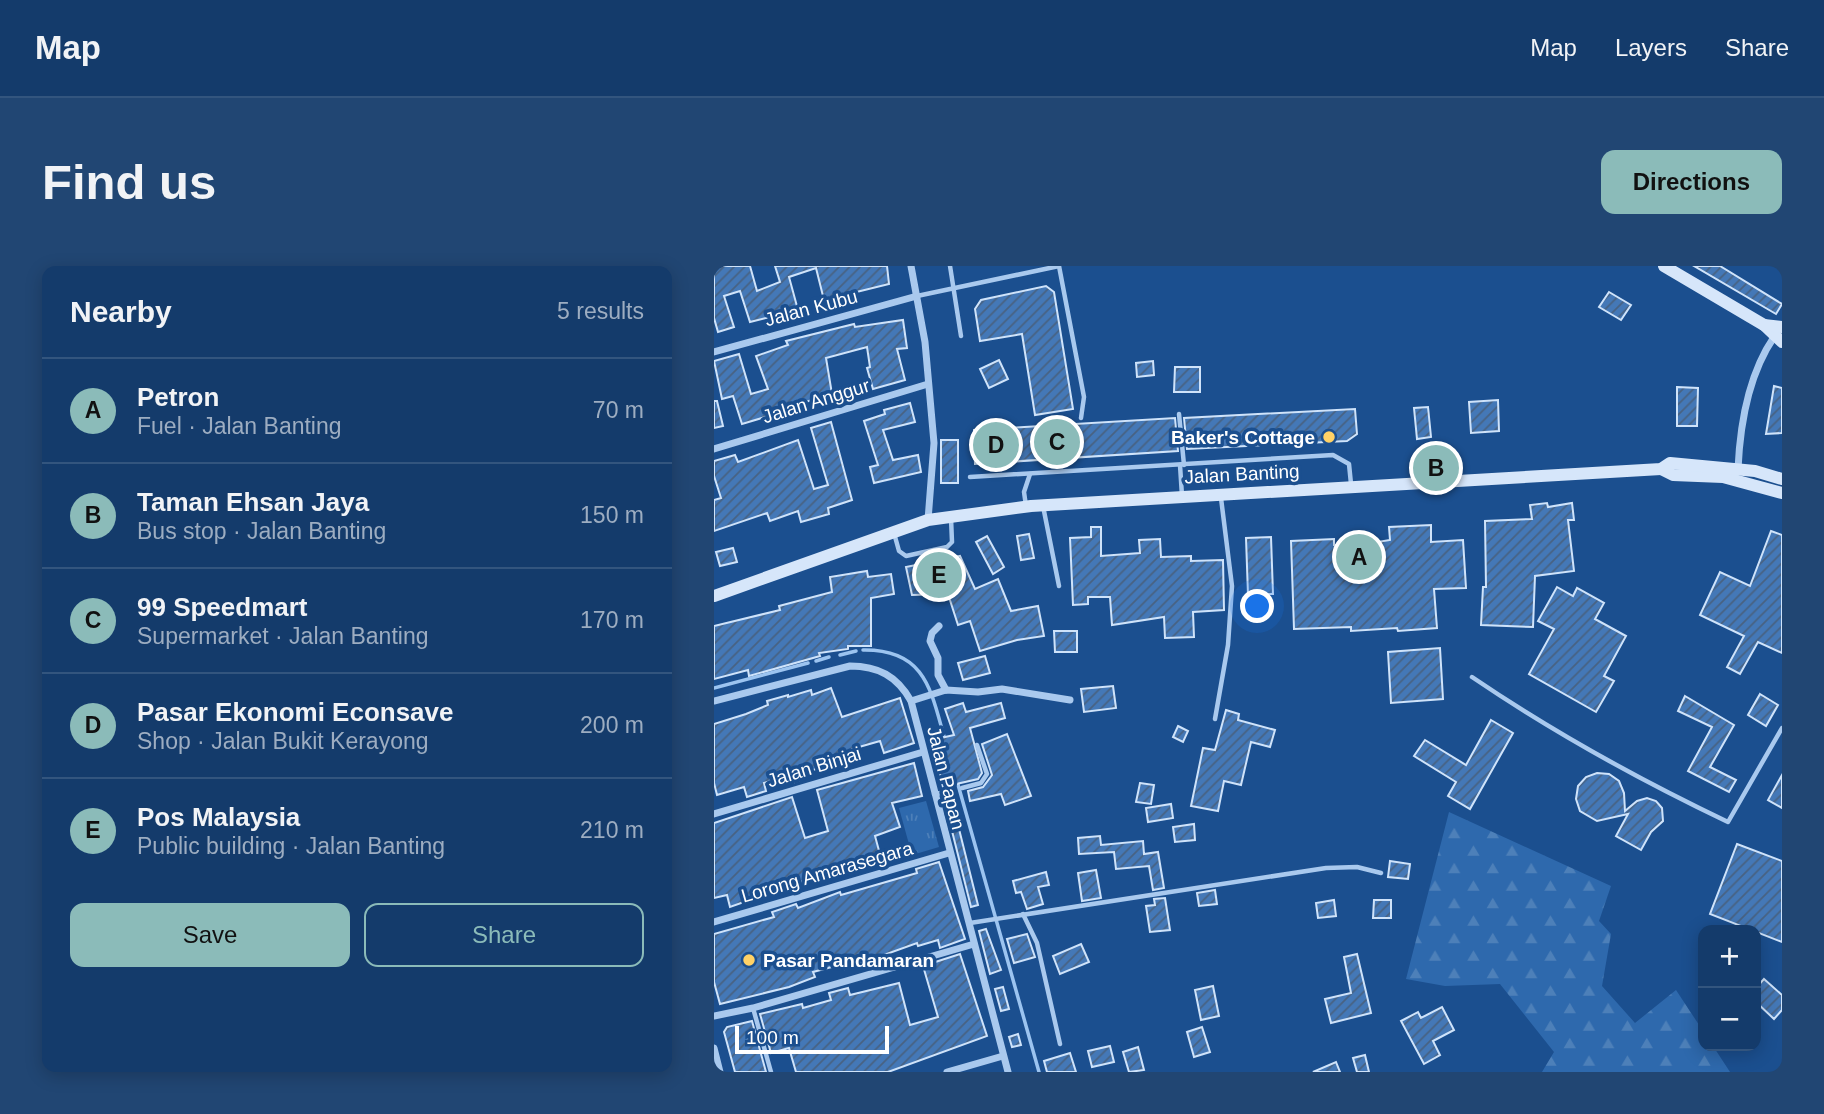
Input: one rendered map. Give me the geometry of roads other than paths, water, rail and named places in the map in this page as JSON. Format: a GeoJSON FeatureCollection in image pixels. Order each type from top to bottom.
{"type":"FeatureCollection","features":[{"type":"Feature","properties":{"kind":"main road"},"geometry":{"type":"LineString","coordinates":[[1664,266],[1779,335]]}},
{"type":"Feature","properties":{"kind":"main road","name":"Jalan Banting"},"geometry":{"type":"LineString","coordinates":[[714,596],[928,520],[951,515],[1043,505],[1661,469],[1670,463],[1738,469],[1782,479]]}},
{"type":"Feature","properties":{"kind":"main road"},"geometry":{"type":"LineString","coordinates":[[1661,469],[1673,475],[1723,477],[1782,493]]}},
{"type":"Feature","properties":{"kind":"street"},"geometry":{"type":"LineString","coordinates":[[911,266],[934,443],[928,520]]}},
{"type":"Feature","properties":{"kind":"street","name":"Jalan Kubu"},"geometry":{"type":"LineString","coordinates":[[714,352],[917,296]]}},
{"type":"Feature","properties":{"kind":"street"},"geometry":{"type":"LineString","coordinates":[[1738,469],[1740,435],[1758,369],[1779,335]]}},
{"type":"Feature","properties":{"kind":"street","name":"Jalan Anggur"},"geometry":{"type":"LineString","coordinates":[[714,449],[928,384]]}},
{"type":"Feature","properties":{"kind":"street"},"geometry":{"type":"LineString","coordinates":[[939,626],[932,633],[930,641],[938,658],[942,691]]}},
{"type":"Feature","properties":{"kind":"street","name":"Jalan Papan"},"geometry":{"type":"LineString","coordinates":[[714,701],[850,666],[868,666],[888,673],[903,687],[911,701],[933,794],[970,923],[1008,1072]]}},
{"type":"Feature","properties":{"kind":"street"},"geometry":{"type":"LineString","coordinates":[[911,701],[942,691],[978,692],[1002,689],[1070,700]]}},
{"type":"Feature","properties":{"kind":"street","name":"Jalan Binjai"},"geometry":{"type":"LineString","coordinates":[[714,814],[923,751]]}},
{"type":"Feature","properties":{"kind":"street","name":"Lorong Amarasegara"},"geometry":{"type":"LineString","coordinates":[[714,922],[949,853]]}},
{"type":"Feature","properties":{"kind":"street"},"geometry":{"type":"LineString","coordinates":[[714,1016],[753,1008],[974,944]]}},
{"type":"Feature","properties":{"kind":"street"},"geometry":{"type":"LineString","coordinates":[[714,1048],[720,1072]]}},
{"type":"Feature","properties":{"kind":"street"},"geometry":{"type":"LineString","coordinates":[[947,1072],[1003,1056]]}},
{"type":"Feature","properties":{"kind":"lane"},"geometry":{"type":"LineString","coordinates":[[950,266],[961,336]]}},
{"type":"Feature","properties":{"kind":"lane"},"geometry":{"type":"LineString","coordinates":[[917,296],[1059,266],[1084,397],[1081,418]]}},
{"type":"Feature","properties":{"kind":"lane"},"geometry":{"type":"LineString","coordinates":[[1179,414],[1182,497]]}},
{"type":"Feature","properties":{"kind":"lane"},"geometry":{"type":"LineString","coordinates":[[970,477],[1333,455],[1349,464],[1350,488]]}},
{"type":"Feature","properties":{"kind":"lane"},"geometry":{"type":"LineString","coordinates":[[1026,507],[1024,492],[1030,473]]}},
{"type":"Feature","properties":{"kind":"lane"},"geometry":{"type":"LineString","coordinates":[[1215,719],[1228,645],[1232,586],[1220,495]]}},
{"type":"Feature","properties":{"kind":"lane"},"geometry":{"type":"LineString","coordinates":[[1043,505],[1059,586]]}},
{"type":"Feature","properties":{"kind":"lane"},"geometry":{"type":"LineString","coordinates":[[894,532],[900,551],[906,556],[947,547],[952,542],[951,515]]}},
{"type":"Feature","properties":{"kind":"lane"},"geometry":{"type":"LineString","coordinates":[[1472,677],[1531,718],[1676,798],[1728,822],[1782,727]]}},
{"type":"Feature","properties":{"kind":"lane"},"geometry":{"type":"LineString","coordinates":[[962,788],[981,783],[987,774],[978,745]]}},
{"type":"Feature","properties":{"kind":"lane"},"geometry":{"type":"LineString","coordinates":[[933,794],[948,792]]}},
{"type":"Feature","properties":{"kind":"lane"},"geometry":{"type":"LineString","coordinates":[[970,923],[1326,868],[1357,867],[1381,873]]}},
{"type":"Feature","properties":{"kind":"lane"},"geometry":{"type":"LineString","coordinates":[[1023,914],[1037,943],[1060,1044]]}},
{"type":"Feature","properties":{"kind":"lane"},"geometry":{"type":"LineString","coordinates":[[753,1008],[771,1072]]}},
{"type":"Feature","properties":{"kind":"waterway"},"geometry":{"type":"LineString","coordinates":[[863,650],[884,652],[913,665],[930,690],[945,740]]}},
{"type":"Feature","properties":{"kind":"waterway"},"geometry":{"type":"LineString","coordinates":[[840,655],[856,651]]}},
{"type":"Feature","properties":{"kind":"waterway"},"geometry":{"type":"LineString","coordinates":[[816,661],[829,657]]}},
{"type":"Feature","properties":{"kind":"waterway"},"geometry":{"type":"LineString","coordinates":[[714,688],[808,663]]}},
{"type":"Feature","properties":{"kind":"waterway"},"geometry":{"type":"LineString","coordinates":[[957,781],[1039,1072]]}},
{"type":"Feature","properties":{"kind":"place","name":"Baker's Cottage"},"geometry":{"type":"Point","coordinates":[1329,437]}},
{"type":"Feature","properties":{"kind":"place","name":"99 Speedmart"},"geometry":{"type":"Point","coordinates":[1057,442]}},
{"type":"Feature","properties":{"kind":"place","name":"Pasar Ekonomi Econsave"},"geometry":{"type":"Point","coordinates":[996,445]}},
{"type":"Feature","properties":{"kind":"place","name":"Taman Ehsan Jaya"},"geometry":{"type":"Point","coordinates":[1436,468]}},
{"type":"Feature","properties":{"kind":"place","name":"Petron"},"geometry":{"type":"Point","coordinates":[1359,557]}},
{"type":"Feature","properties":{"kind":"place","name":"Pos Malaysia"},"geometry":{"type":"Point","coordinates":[939,575]}},
{"type":"Feature","properties":{"kind":"place","name":"Pasar Pandamaran"},"geometry":{"type":"Point","coordinates":[749,960]}}]}
